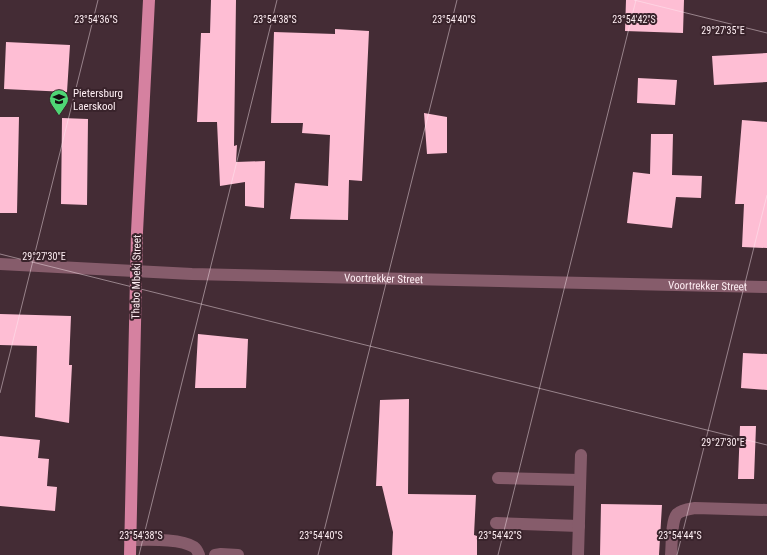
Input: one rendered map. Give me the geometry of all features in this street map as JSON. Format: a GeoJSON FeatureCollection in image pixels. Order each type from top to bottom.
{"type":"FeatureCollection","features":[{"type":"Feature","properties":{"kind":"main road","name":"Thabo Mbeki Street"},"geometry":{"type":"LineString","coordinates":[[130,555],[137,232],[149,0]]}},
{"type":"Feature","properties":{"kind":"street","name":"Voortrekker Street"},"geometry":{"type":"LineString","coordinates":[[0,264],[200,274],[767,287]]}},
{"type":"Feature","properties":{"kind":"street"},"geometry":{"type":"LineString","coordinates":[[578,555],[581,455]]}},
{"type":"Feature","properties":{"kind":"street"},"geometry":{"type":"LineString","coordinates":[[498,478],[580,480]]}},
{"type":"Feature","properties":{"kind":"street"},"geometry":{"type":"LineString","coordinates":[[671,555],[673,524],[678,513],[695,508],[767,510]]}},
{"type":"Feature","properties":{"kind":"street"},"geometry":{"type":"LineString","coordinates":[[496,523],[579,526]]}},
{"type":"Feature","properties":{"kind":"street"},"geometry":{"type":"LineString","coordinates":[[130,540],[186,543],[196,548],[200,555]]}},
{"type":"Feature","properties":{"kind":"street"},"geometry":{"type":"LineString","coordinates":[[216,555],[238,555]]}},
{"type":"Feature","properties":{"kind":"building"},"geometry":{"type":"Polygon","coordinates":[[[211,0],[236,0],[234,146],[237,145],[236,162],[265,161],[264,208],[245,206],[245,182],[220,186],[217,122],[197,122],[201,33],[210,33],[211,0]]]}},
{"type":"Feature","properties":{"kind":"building"},"geometry":{"type":"Polygon","coordinates":[[[626,0],[684,0],[683,33],[625,31],[626,0]]]}},
{"type":"Feature","properties":{"kind":"building"},"geometry":{"type":"Polygon","coordinates":[[[335,29],[369,31],[362,181],[349,180],[348,220],[290,219],[295,183],[328,186],[330,135],[302,133],[303,123],[271,123],[274,32],[335,34],[335,29]]]}},
{"type":"Feature","properties":{"kind":"building"},"geometry":{"type":"Polygon","coordinates":[[[6,42],[70,45],[67,92],[4,89],[6,42]]]}},
{"type":"Feature","properties":{"kind":"building"},"geometry":{"type":"Polygon","coordinates":[[[767,53],[767,82],[714,85],[712,56],[767,53]]]}},
{"type":"Feature","properties":{"kind":"building"},"geometry":{"type":"Polygon","coordinates":[[[638,78],[677,80],[675,105],[637,103],[638,78]]]}},
{"type":"Feature","properties":{"kind":"building"},"geometry":{"type":"Polygon","coordinates":[[[424,113],[447,117],[447,153],[427,154],[424,113]]]}},
{"type":"Feature","properties":{"kind":"building"},"geometry":{"type":"Polygon","coordinates":[[[0,117],[19,117],[17,213],[0,213],[0,117]]]}},
{"type":"Feature","properties":{"kind":"building"},"geometry":{"type":"Polygon","coordinates":[[[62,118],[88,119],[87,205],[61,204],[62,118]]]}},
{"type":"Feature","properties":{"kind":"building"},"geometry":{"type":"Polygon","coordinates":[[[742,120],[767,122],[767,248],[742,247],[744,204],[735,204],[742,120]]]}},
{"type":"Feature","properties":{"kind":"building"},"geometry":{"type":"Polygon","coordinates":[[[651,134],[673,134],[672,175],[702,176],[701,198],[676,197],[672,228],[627,223],[633,172],[650,174],[651,134]]]}},
{"type":"Feature","properties":{"kind":"building"},"geometry":{"type":"Polygon","coordinates":[[[0,314],[71,316],[69,365],[72,365],[69,423],[35,417],[37,346],[0,345],[0,314]]]}},
{"type":"Feature","properties":{"kind":"building"},"geometry":{"type":"Polygon","coordinates":[[[198,334],[248,339],[246,388],[195,388],[198,334]]]}},
{"type":"Feature","properties":{"kind":"building"},"geometry":{"type":"Polygon","coordinates":[[[743,353],[767,354],[767,390],[741,388],[743,353]]]}},
{"type":"Feature","properties":{"kind":"building"},"geometry":{"type":"Polygon","coordinates":[[[409,399],[408,494],[476,495],[474,535],[477,536],[477,555],[392,555],[393,532],[382,486],[376,486],[380,400],[409,399]]]}},
{"type":"Feature","properties":{"kind":"building"},"geometry":{"type":"Polygon","coordinates":[[[740,426],[756,426],[754,479],[738,479],[740,426]]]}},
{"type":"Feature","properties":{"kind":"building"},"geometry":{"type":"Polygon","coordinates":[[[0,436],[40,440],[38,458],[49,459],[47,486],[57,487],[55,511],[0,506],[0,436]]]}},
{"type":"Feature","properties":{"kind":"building"},"geometry":{"type":"Polygon","coordinates":[[[601,504],[662,505],[659,555],[600,555],[601,504]]]}},
{"type":"Feature","properties":{"kind":"place","name":"Pietersburg Laerskool"},"geometry":{"type":"Point","coordinates":[59,116]}}]}
